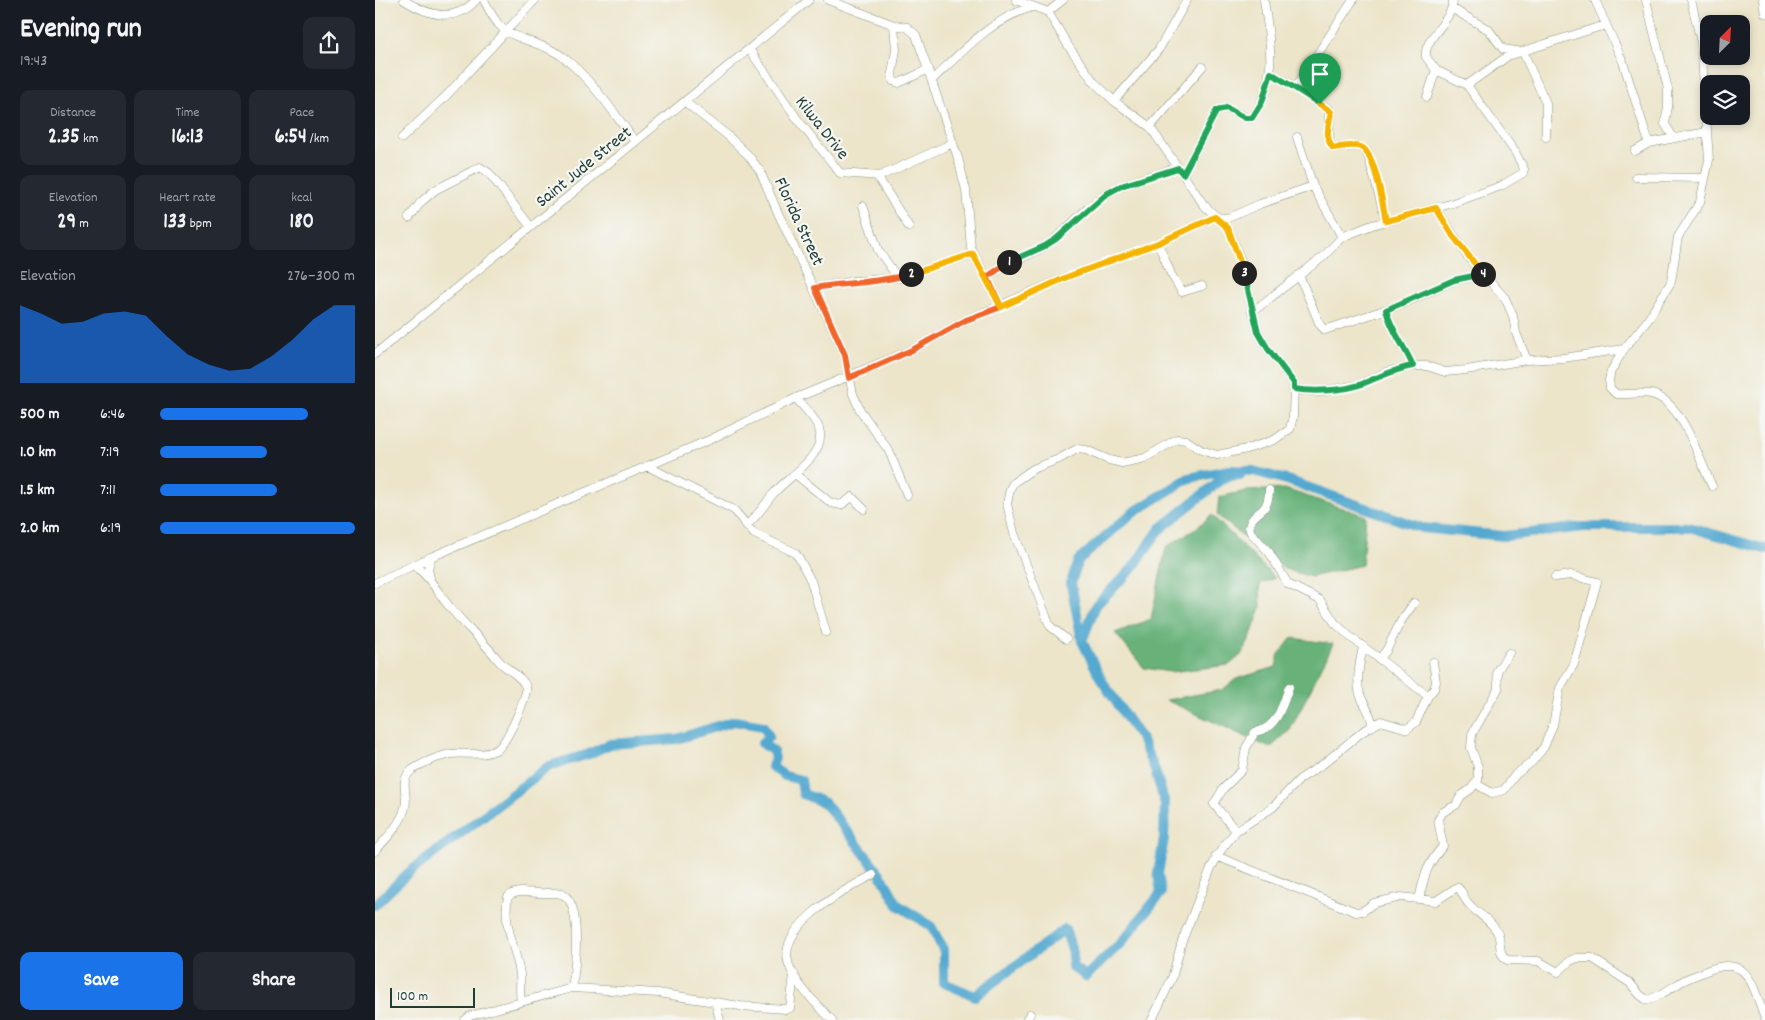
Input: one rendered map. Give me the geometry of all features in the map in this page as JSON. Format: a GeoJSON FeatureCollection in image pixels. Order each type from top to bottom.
{"type":"FeatureCollection","features":[{"type":"Feature","properties":{"kind":"street"},"geometry":{"type":"LineString","coordinates":[[404,0],[418,9],[437,15],[453,15],[471,6],[477,0]]}},
{"type":"Feature","properties":{"kind":"street"},"geometry":{"type":"LineString","coordinates":[[484,0],[492,15],[505,30],[546,47],[562,56],[576,69],[622,123],[635,142]]}},
{"type":"Feature","properties":{"kind":"street"},"geometry":{"type":"LineString","coordinates":[[402,138],[447,95],[505,30],[535,0]]}},
{"type":"Feature","properties":{"kind":"street","name":"Saint Jude Street"},"geometry":{"type":"LineString","coordinates":[[375,354],[809,0]]}},
{"type":"Feature","properties":{"kind":"street"},"geometry":{"type":"LineString","coordinates":[[828,0],[894,25],[907,27],[916,35],[929,68],[953,142],[966,190],[969,238],[973,254],[987,277],[1001,307]]}},
{"type":"Feature","properties":{"kind":"street"},"geometry":{"type":"LineString","coordinates":[[1016,0],[1048,12],[1069,47],[1095,82],[1114,101],[1150,127],[1204,204],[1228,228],[1241,261],[1252,312],[1263,342],[1294,383],[1293,416],[1289,430],[1274,440],[1247,449],[1217,455],[1201,450],[1186,440],[1177,439],[1145,458],[1122,463],[1109,460],[1086,450],[1077,449],[1059,459],[1033,469],[1013,483],[1009,489],[1007,504],[1014,533],[1050,626],[1066,639]]}},
{"type":"Feature","properties":{"kind":"street"},"geometry":{"type":"LineString","coordinates":[[1048,12],[1063,0]]}},
{"type":"Feature","properties":{"kind":"street"},"geometry":{"type":"LineString","coordinates":[[1114,101],[1159,49],[1187,0]]}},
{"type":"Feature","properties":{"kind":"street"},"geometry":{"type":"LineString","coordinates":[[987,277],[1008,263],[1056,239],[1108,193],[1121,186],[1181,171],[1217,110],[1227,108],[1245,118],[1252,118],[1262,102],[1271,73],[1264,0]]}},
{"type":"Feature","properties":{"kind":"street"},"geometry":{"type":"LineString","coordinates":[[1296,87],[1353,0]]}},
{"type":"Feature","properties":{"kind":"street"},"geometry":{"type":"LineString","coordinates":[[1252,312],[1323,257],[1342,236],[1501,186],[1523,173],[1524,169],[1515,152],[1467,85],[1436,70],[1426,57],[1427,48],[1453,9],[1453,0]]}},
{"type":"Feature","properties":{"kind":"street"},"geometry":{"type":"LineString","coordinates":[[1595,0],[1623,62],[1649,143]]}},
{"type":"Feature","properties":{"kind":"street"},"geometry":{"type":"LineString","coordinates":[[1646,0],[1668,90],[1669,108],[1665,124],[1673,137]]}},
{"type":"Feature","properties":{"kind":"street"},"geometry":{"type":"LineString","coordinates":[[1691,0],[1701,42],[1709,160],[1700,202],[1678,237],[1671,282],[1647,321],[1611,371],[1609,380],[1610,388],[1616,394],[1646,393],[1664,400],[1677,414],[1690,435],[1712,486]]}},
{"type":"Feature","properties":{"kind":"street"},"geometry":{"type":"LineString","coordinates":[[1763,0],[1765,13]]}},
{"type":"Feature","properties":{"kind":"street"},"geometry":{"type":"LineString","coordinates":[[932,80],[984,33],[1007,16],[1033,7]]}},
{"type":"Feature","properties":{"kind":"street"},"geometry":{"type":"LineString","coordinates":[[1453,9],[1489,30],[1503,50],[1525,51]]}},
{"type":"Feature","properties":{"kind":"street"},"geometry":{"type":"LineString","coordinates":[[1467,85],[1508,56],[1605,24]]}},
{"type":"Feature","properties":{"kind":"street"},"geometry":{"type":"LineString","coordinates":[[894,25],[896,50],[892,73],[893,81],[899,83],[929,68]]}},
{"type":"Feature","properties":{"kind":"street","name":"Kilwa Drive"},"geometry":{"type":"LineString","coordinates":[[749,49],[774,88],[837,170],[844,174],[877,176],[953,142]]}},
{"type":"Feature","properties":{"kind":"street"},"geometry":{"type":"LineString","coordinates":[[1525,51],[1546,103],[1546,137]]}},
{"type":"Feature","properties":{"kind":"street"},"geometry":{"type":"LineString","coordinates":[[1150,127],[1202,67]]}},
{"type":"Feature","properties":{"kind":"street"},"geometry":{"type":"LineString","coordinates":[[1427,97],[1436,70]]}},
{"type":"Feature","properties":{"kind":"street"},"geometry":{"type":"LineString","coordinates":[[1271,73],[1329,109],[1331,112],[1329,141],[1333,148],[1358,146],[1367,151],[1372,161],[1386,221]]}},
{"type":"Feature","properties":{"kind":"street","name":"Florida Street"},"geometry":{"type":"LineString","coordinates":[[685,102],[727,134],[748,155],[760,171],[845,355],[849,378],[860,410],[889,451],[907,495]]}},
{"type":"Feature","properties":{"kind":"street"},"geometry":{"type":"LineString","coordinates":[[1635,150],[1649,143],[1673,137],[1707,132]]}},
{"type":"Feature","properties":{"kind":"street"},"geometry":{"type":"LineString","coordinates":[[1297,137],[1313,186],[1342,236]]}},
{"type":"Feature","properties":{"kind":"street"},"geometry":{"type":"LineString","coordinates":[[409,218],[421,202],[435,190],[480,167],[489,173],[531,227]]}},
{"type":"Feature","properties":{"kind":"street"},"geometry":{"type":"LineString","coordinates":[[877,176],[909,227]]}},
{"type":"Feature","properties":{"kind":"street"},"geometry":{"type":"LineString","coordinates":[[1635,177],[1705,178]]}},
{"type":"Feature","properties":{"kind":"street"},"geometry":{"type":"LineString","coordinates":[[375,583],[431,557],[707,441],[796,398],[849,378],[917,348],[966,320],[1001,307],[1067,277],[1158,243],[1215,217],[1228,218],[1260,204],[1313,186]]}},
{"type":"Feature","properties":{"kind":"street"},"geometry":{"type":"LineString","coordinates":[[863,206],[878,250],[897,278]]}},
{"type":"Feature","properties":{"kind":"street"},"geometry":{"type":"LineString","coordinates":[[1436,208],[1453,236],[1509,305],[1516,333],[1527,360]]}},
{"type":"Feature","properties":{"kind":"street"},"geometry":{"type":"LineString","coordinates":[[1158,243],[1171,274],[1182,292],[1202,286]]}},
{"type":"Feature","properties":{"kind":"street"},"geometry":{"type":"LineString","coordinates":[[815,288],[854,281],[897,278],[973,254]]}},
{"type":"Feature","properties":{"kind":"street"},"geometry":{"type":"LineString","coordinates":[[1299,275],[1320,325],[1325,330],[1386,310],[1454,280],[1484,275]]}},
{"type":"Feature","properties":{"kind":"street"},"geometry":{"type":"LineString","coordinates":[[1386,310],[1390,323],[1403,344],[1413,366]]}},
{"type":"Feature","properties":{"kind":"street"},"geometry":{"type":"LineString","coordinates":[[1294,389],[1319,392],[1358,385],[1386,372],[1413,366],[1427,366],[1450,372],[1527,360],[1563,358],[1625,349]]}},
{"type":"Feature","properties":{"kind":"street"},"geometry":{"type":"LineString","coordinates":[[746,525],[759,514],[778,488],[809,460],[821,434],[814,420],[796,398]]}},
{"type":"Feature","properties":{"kind":"street"},"geometry":{"type":"LineString","coordinates":[[647,466],[735,510],[754,534],[793,552],[799,558],[818,601],[826,632]]}},
{"type":"Feature","properties":{"kind":"street"},"geometry":{"type":"LineString","coordinates":[[795,474],[831,502],[841,505],[852,498],[864,509]]}},
{"type":"Feature","properties":{"kind":"street"},"geometry":{"type":"LineString","coordinates":[[1269,490],[1269,501],[1266,507],[1249,524],[1251,533],[1269,552],[1288,584],[1320,600],[1335,623],[1363,647],[1428,696]]}},
{"type":"Feature","properties":{"kind":"street"},"geometry":{"type":"LineString","coordinates":[[430,578],[428,568],[431,557]]}},
{"type":"Feature","properties":{"kind":"street"},"geometry":{"type":"LineString","coordinates":[[375,852],[392,832],[405,809],[404,782],[406,776],[413,769],[441,756],[479,754],[497,750],[512,731],[526,692],[523,683],[502,664],[453,610],[430,578],[414,565]]}},
{"type":"Feature","properties":{"kind":"street"},"geometry":{"type":"LineString","coordinates":[[1476,784],[1492,793],[1504,790],[1516,774],[1532,762],[1544,747],[1553,725],[1561,688],[1574,664],[1597,582],[1571,574],[1555,578]]}},
{"type":"Feature","properties":{"kind":"street"},"geometry":{"type":"LineString","coordinates":[[1379,658],[1386,651],[1401,621],[1414,603]]}},
{"type":"Feature","properties":{"kind":"street"},"geometry":{"type":"LineString","coordinates":[[1363,647],[1359,673],[1360,692],[1370,710],[1373,726]]}},
{"type":"Feature","properties":{"kind":"street"},"geometry":{"type":"LineString","coordinates":[[1419,899],[1422,879],[1443,846],[1438,820],[1443,812],[1456,805],[1461,796],[1476,784],[1479,775],[1471,748],[1472,734],[1498,689],[1497,671],[1509,653]]}},
{"type":"Feature","properties":{"kind":"street"},"geometry":{"type":"LineString","coordinates":[[1152,1020],[1172,978],[1182,941],[1216,856],[1236,831],[1256,821],[1272,808],[1300,779],[1373,726],[1381,721],[1401,728],[1411,726],[1416,722],[1436,682],[1433,662]]}},
{"type":"Feature","properties":{"kind":"street"},"geometry":{"type":"LineString","coordinates":[[1236,831],[1214,804],[1223,789],[1242,770],[1246,748],[1255,732],[1266,730],[1277,716],[1289,687]]}},
{"type":"Feature","properties":{"kind":"street"},"geometry":{"type":"LineString","coordinates":[[1216,856],[1356,912],[1363,911],[1374,903],[1401,897],[1436,901],[1457,887],[1462,891],[1466,902],[1494,927],[1499,935],[1501,952],[1507,960],[1538,961],[1558,972],[1570,960],[1592,958],[1630,983],[1639,995],[1647,1000],[1654,998],[1684,980],[1718,966],[1735,965],[1741,968],[1747,977],[1758,997],[1765,1018]]}},
{"type":"Feature","properties":{"kind":"street"},"geometry":{"type":"LineString","coordinates":[[832,1020],[810,997],[794,974],[787,953],[788,944],[825,902],[873,875]]}},
{"type":"Feature","properties":{"kind":"street"},"geometry":{"type":"LineString","coordinates":[[521,1001],[520,977],[507,910],[509,897],[515,893],[564,895],[570,902],[576,931],[572,988]]}},
{"type":"Feature","properties":{"kind":"street"},"geometry":{"type":"LineString","coordinates":[[465,1020],[470,1016],[572,988],[658,993],[715,1002],[786,1009],[790,1008],[793,1002],[794,974]]}},
{"type":"Feature","properties":{"kind":"street"},"geometry":{"type":"LineString","coordinates":[[715,1002],[720,1020]]}},
{"type":"Feature","properties":{"kind":"green space"},"geometry":{"type":"Polygon","coordinates":[[[1285,489],[1366,516],[1362,565],[1311,577],[1284,569],[1217,515],[1219,497],[1246,491],[1285,489]]]}},
{"type":"Feature","properties":{"kind":"green space"},"geometry":{"type":"Polygon","coordinates":[[[1212,515],[1275,578],[1260,584],[1261,608],[1250,638],[1241,655],[1229,665],[1170,672],[1144,668],[1115,633],[1151,619],[1166,547],[1194,530],[1212,515]]]}},
{"type":"Feature","properties":{"kind":"green space"},"geometry":{"type":"Polygon","coordinates":[[[1292,638],[1333,644],[1290,730],[1270,748],[1166,700],[1222,690],[1236,679],[1276,667],[1279,654],[1292,638]]]}},
{"type":"Feature","properties":{"kind":"waterway"},"geometry":{"type":"LineString","coordinates":[[375,905],[407,874],[549,766],[589,754],[610,744],[677,739],[734,721],[763,726],[769,736],[762,743],[773,751],[775,758],[772,767],[785,776],[801,780],[803,794],[825,803],[881,875],[898,905],[931,926],[944,951],[944,983],[975,996],[1065,929],[1073,953],[1072,967],[1086,976],[1122,942],[1161,893],[1158,874],[1164,838],[1165,804],[1155,770],[1141,739],[1102,681],[1082,641],[1071,583],[1078,561],[1131,514],[1189,478],[1229,470],[1253,471],[1287,480],[1422,528],[1504,536],[1584,527],[1689,527],[1765,549]]}},
{"type":"Feature","properties":{"kind":"waterway"},"geometry":{"type":"LineString","coordinates":[[1082,641],[1096,605],[1132,569],[1160,529],[1221,480],[1228,476],[1240,475]]}},
{"type":"Feature","properties":{"kind":"route"},"geometry":{"type":"LineString","coordinates":[[1320,104],[1296,87],[1271,73],[1262,102],[1252,118],[1245,118],[1227,108],[1217,110],[1214,113],[1206,133],[1183,174],[1178,168],[1121,186],[1097,201],[1056,239],[1008,263],[987,277],[1001,307],[966,320],[921,346],[849,378],[845,355],[815,288],[854,281],[897,278],[973,254],[987,277],[995,293],[1001,307],[1067,277],[1158,243],[1215,217],[1228,228],[1241,261],[1258,332],[1268,349],[1294,383],[1294,389],[1319,392],[1358,385],[1386,372],[1413,366],[1398,334],[1390,323],[1386,310],[1454,280],[1484,275],[1453,236],[1436,208],[1386,221],[1372,161],[1367,151],[1358,146],[1333,148],[1329,141],[1328,131],[1331,112],[1320,104]]}}]}
